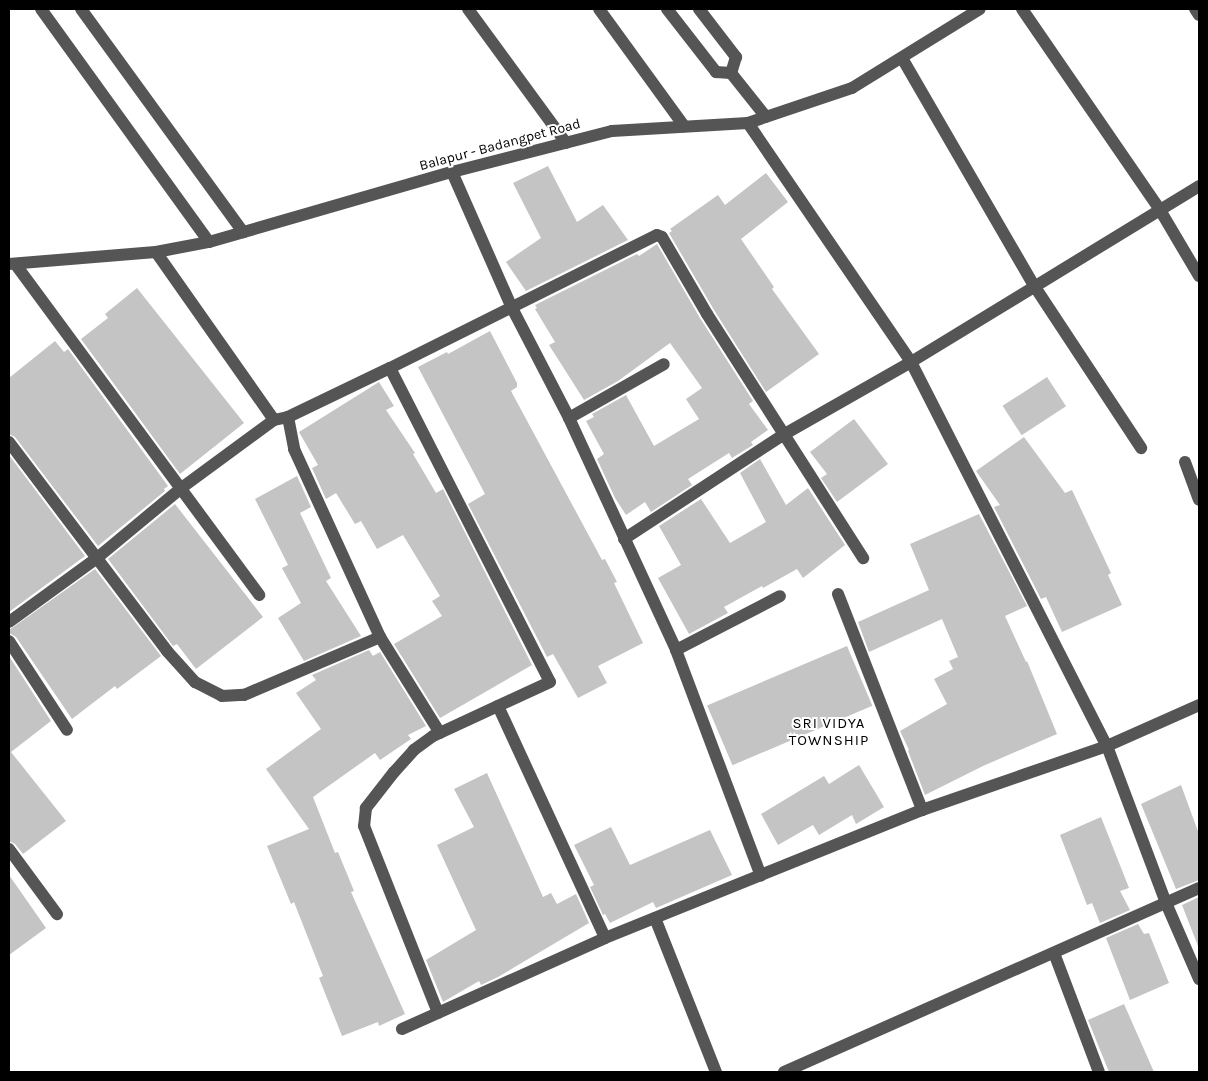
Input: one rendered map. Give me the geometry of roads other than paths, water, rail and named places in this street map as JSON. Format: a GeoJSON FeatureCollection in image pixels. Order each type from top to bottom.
{"type":"FeatureCollection","features":[{"type":"Feature","properties":{"kind":"street"},"geometry":{"type":"LineString","coordinates":[[41,9],[209,242]]}},
{"type":"Feature","properties":{"kind":"street"},"geometry":{"type":"LineString","coordinates":[[81,9],[244,232]]}},
{"type":"Feature","properties":{"kind":"street"},"geometry":{"type":"LineString","coordinates":[[468,9],[566,143]]}},
{"type":"Feature","properties":{"kind":"street"},"geometry":{"type":"LineString","coordinates":[[599,9],[684,126]]}},
{"type":"Feature","properties":{"kind":"street"},"geometry":{"type":"LineString","coordinates":[[668,9],[716,72],[731,73],[766,117]]}},
{"type":"Feature","properties":{"kind":"street"},"geometry":{"type":"LineString","coordinates":[[699,9],[736,57],[731,73]]}},
{"type":"Feature","properties":{"kind":"street","name":"Balapur - Badangpet Road"},"geometry":{"type":"LineString","coordinates":[[12,264],[156,252],[209,242],[452,172],[612,131],[748,123],[852,88],[980,9]]}},
{"type":"Feature","properties":{"kind":"street"},"geometry":{"type":"LineString","coordinates":[[1022,9],[1160,210],[1199,276]]}},
{"type":"Feature","properties":{"kind":"street"},"geometry":{"type":"LineString","coordinates":[[1195,9],[1199,15]]}},
{"type":"Feature","properties":{"kind":"street"},"geometry":{"type":"LineString","coordinates":[[902,58],[1035,287],[1141,448]]}},
{"type":"Feature","properties":{"kind":"street"},"geometry":{"type":"LineString","coordinates":[[748,123],[911,362],[1108,746],[1166,904],[1199,979]]}},
{"type":"Feature","properties":{"kind":"street"},"geometry":{"type":"LineString","coordinates":[[452,172],[512,308],[569,418],[676,650],[761,876]]}},
{"type":"Feature","properties":{"kind":"street"},"geometry":{"type":"LineString","coordinates":[[624,539],[783,435],[911,362],[1199,186]]}},
{"type":"Feature","properties":{"kind":"street"},"geometry":{"type":"LineString","coordinates":[[9,622],[97,558],[180,489],[274,420],[288,418],[660,234],[706,314],[863,558]]}},
{"type":"Feature","properties":{"kind":"street"},"geometry":{"type":"LineString","coordinates":[[156,252],[274,420]]}},
{"type":"Feature","properties":{"kind":"street"},"geometry":{"type":"LineString","coordinates":[[12,264],[259,595]]}},
{"type":"Feature","properties":{"kind":"street"},"geometry":{"type":"LineString","coordinates":[[569,418],[664,364]]}},
{"type":"Feature","properties":{"kind":"street"},"geometry":{"type":"LineString","coordinates":[[390,368],[550,682],[440,733],[414,750],[366,808],[364,826],[438,1013]]}},
{"type":"Feature","properties":{"kind":"street"},"geometry":{"type":"LineString","coordinates":[[288,418],[294,449],[380,637],[440,733]]}},
{"type":"Feature","properties":{"kind":"street"},"geometry":{"type":"LineString","coordinates":[[9,442],[168,651],[195,682],[222,696],[244,695],[380,637]]}},
{"type":"Feature","properties":{"kind":"street"},"geometry":{"type":"LineString","coordinates":[[1185,462],[1199,500]]}},
{"type":"Feature","properties":{"kind":"street"},"geometry":{"type":"LineString","coordinates":[[838,594],[922,810]]}},
{"type":"Feature","properties":{"kind":"street"},"geometry":{"type":"LineString","coordinates":[[676,650],[780,596]]}},
{"type":"Feature","properties":{"kind":"street"},"geometry":{"type":"LineString","coordinates":[[9,641],[67,730]]}},
{"type":"Feature","properties":{"kind":"street"},"geometry":{"type":"LineString","coordinates":[[402,1029],[605,938],[922,810],[1108,746],[1199,705]]}},
{"type":"Feature","properties":{"kind":"street"},"geometry":{"type":"LineString","coordinates":[[498,706],[605,938]]}},
{"type":"Feature","properties":{"kind":"street"},"geometry":{"type":"LineString","coordinates":[[9,849],[57,914]]}},
{"type":"Feature","properties":{"kind":"street"},"geometry":{"type":"LineString","coordinates":[[784,1072],[1199,888]]}},
{"type":"Feature","properties":{"kind":"street"},"geometry":{"type":"LineString","coordinates":[[655,918],[716,1072]]}},
{"type":"Feature","properties":{"kind":"street"},"geometry":{"type":"LineString","coordinates":[[1054,953],[1099,1072]]}},
{"type":"Feature","properties":{"kind":"district","name":"SRI VIDYA TOWNSHIP"},"geometry":{"type":"Point","coordinates":[829,732]}}]}
